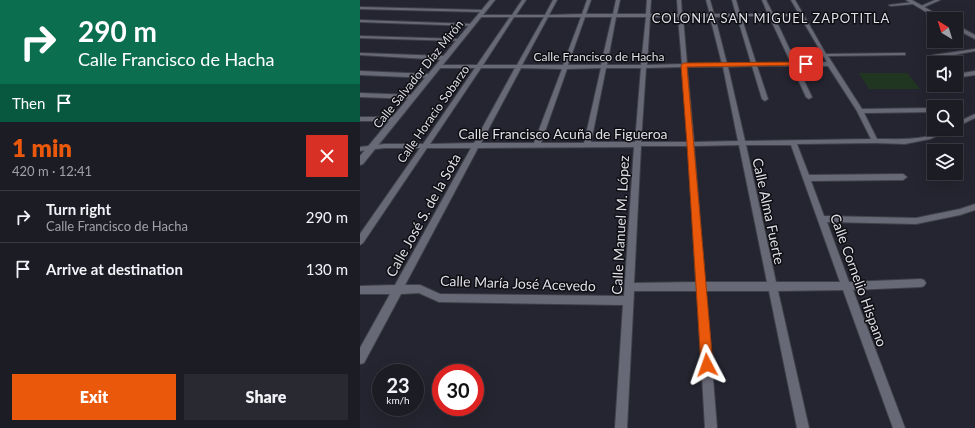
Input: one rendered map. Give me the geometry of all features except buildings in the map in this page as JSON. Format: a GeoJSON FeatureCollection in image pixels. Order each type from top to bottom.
{"type":"FeatureCollection","features":[{"type":"Feature","properties":{"kind":"street","name":"Calle Salvador Díaz Mirón"},"geometry":{"type":"LineString","coordinates":[[360,162],[493,0]]}},
{"type":"Feature","properties":{"kind":"street","name":"Calle Horacio Sobarzo"},"geometry":{"type":"LineString","coordinates":[[360,241],[524,0]]}},
{"type":"Feature","properties":{"kind":"street","name":"Calle José S. de la Sota"},"geometry":{"type":"LineString","coordinates":[[360,359],[555,0]]}},
{"type":"Feature","properties":{"kind":"street"},"geometry":{"type":"LineString","coordinates":[[537,145],[589,0]]}},
{"type":"Feature","properties":{"kind":"street"},"geometry":{"type":"LineString","coordinates":[[587,144],[618,0]]}},
{"type":"Feature","properties":{"kind":"street","name":"Calle Manuel M. López"},"geometry":{"type":"LineString","coordinates":[[621,428],[643,65],[649,0]]}},
{"type":"Feature","properties":{"kind":"street"},"geometry":{"type":"LineString","coordinates":[[679,0],[702,286],[711,428]]}},
{"type":"Feature","properties":{"kind":"street","name":"Calle Alma Fuerte"},"geometry":{"type":"LineString","coordinates":[[708,0],[724,64],[803,428]]}},
{"type":"Feature","properties":{"kind":"street"},"geometry":{"type":"LineString","coordinates":[[734,0],[765,99]]}},
{"type":"Feature","properties":{"kind":"street"},"geometry":{"type":"LineString","coordinates":[[764,0],[809,97]]}},
{"type":"Feature","properties":{"kind":"street"},"geometry":{"type":"LineString","coordinates":[[793,0],[860,112],[875,141]]}},
{"type":"Feature","properties":{"kind":"street"},"geometry":{"type":"LineString","coordinates":[[921,7],[938,0]]}},
{"type":"Feature","properties":{"kind":"street"},"geometry":{"type":"LineString","coordinates":[[892,5],[911,1],[930,12]]}},
{"type":"Feature","properties":{"kind":"street"},"geometry":{"type":"LineString","coordinates":[[360,8],[513,16],[802,15]]}},
{"type":"Feature","properties":{"kind":"street"},"geometry":{"type":"LineString","coordinates":[[360,21],[473,25]]}},
{"type":"Feature","properties":{"kind":"street"},"geometry":{"type":"LineString","coordinates":[[963,31],[975,37]]}},
{"type":"Feature","properties":{"kind":"street"},"geometry":{"type":"LineString","coordinates":[[360,37],[460,40]]}},
{"type":"Feature","properties":{"kind":"street"},"geometry":{"type":"LineString","coordinates":[[939,56],[975,50]]}},
{"type":"Feature","properties":{"kind":"street"},"geometry":{"type":"LineString","coordinates":[[360,54],[445,58]]}},
{"type":"Feature","properties":{"kind":"street"},"geometry":{"type":"LineString","coordinates":[[826,56],[903,54]]}},
{"type":"Feature","properties":{"kind":"street","name":"Calle Francisco de Hacha"},"geometry":{"type":"LineString","coordinates":[[439,66],[566,67],[724,64],[830,64]]}},
{"type":"Feature","properties":{"kind":"street"},"geometry":{"type":"LineString","coordinates":[[963,75],[975,72]]}},
{"type":"Feature","properties":{"kind":"street"},"geometry":{"type":"LineString","coordinates":[[360,73],[430,76]]}},
{"type":"Feature","properties":{"kind":"street"},"geometry":{"type":"LineString","coordinates":[[360,95],[412,97]]}},
{"type":"Feature","properties":{"kind":"street"},"geometry":{"type":"LineString","coordinates":[[860,112],[927,110]]}},
{"type":"Feature","properties":{"kind":"street"},"geometry":{"type":"LineString","coordinates":[[963,122],[975,116]]}},
{"type":"Feature","properties":{"kind":"street"},"geometry":{"type":"LineString","coordinates":[[360,119],[395,120]]}},
{"type":"Feature","properties":{"kind":"street","name":"Calle Francisco Acuña de Figueroa"},"geometry":{"type":"LineString","coordinates":[[360,149],[424,146],[875,141],[905,142],[922,140],[931,136]]}},
{"type":"Feature","properties":{"kind":"street","name":"Calle Cornelio Hispano"},"geometry":{"type":"LineString","coordinates":[[793,142],[845,286],[899,428]]}},
{"type":"Feature","properties":{"kind":"street"},"geometry":{"type":"LineString","coordinates":[[807,178],[903,177]]}},
{"type":"Feature","properties":{"kind":"street"},"geometry":{"type":"LineString","coordinates":[[821,219],[916,221],[960,212],[975,207]]}},
{"type":"Feature","properties":{"kind":"street"},"geometry":{"type":"LineString","coordinates":[[629,287],[772,287],[921,283]]}},
{"type":"Feature","properties":{"kind":"street","name":"Calle María José Acevedo"},"geometry":{"type":"LineString","coordinates":[[360,290],[420,289],[439,298],[629,301]]}},
{"type":"Feature","properties":{"kind":"green space"},"geometry":{"type":"Polygon","coordinates":[[[859,73],[907,73],[920,89],[869,89],[859,73]]]}},
{"type":"Feature","properties":{"kind":"district","name":"COLONIA SAN MIGUEL ZAPOTITLA"},"geometry":{"type":"Point","coordinates":[771,18]}},
{"type":"Feature","properties":{"kind":"route"},"geometry":{"type":"LineString","coordinates":[[707,365],[684,65],[806,64]]}}]}
